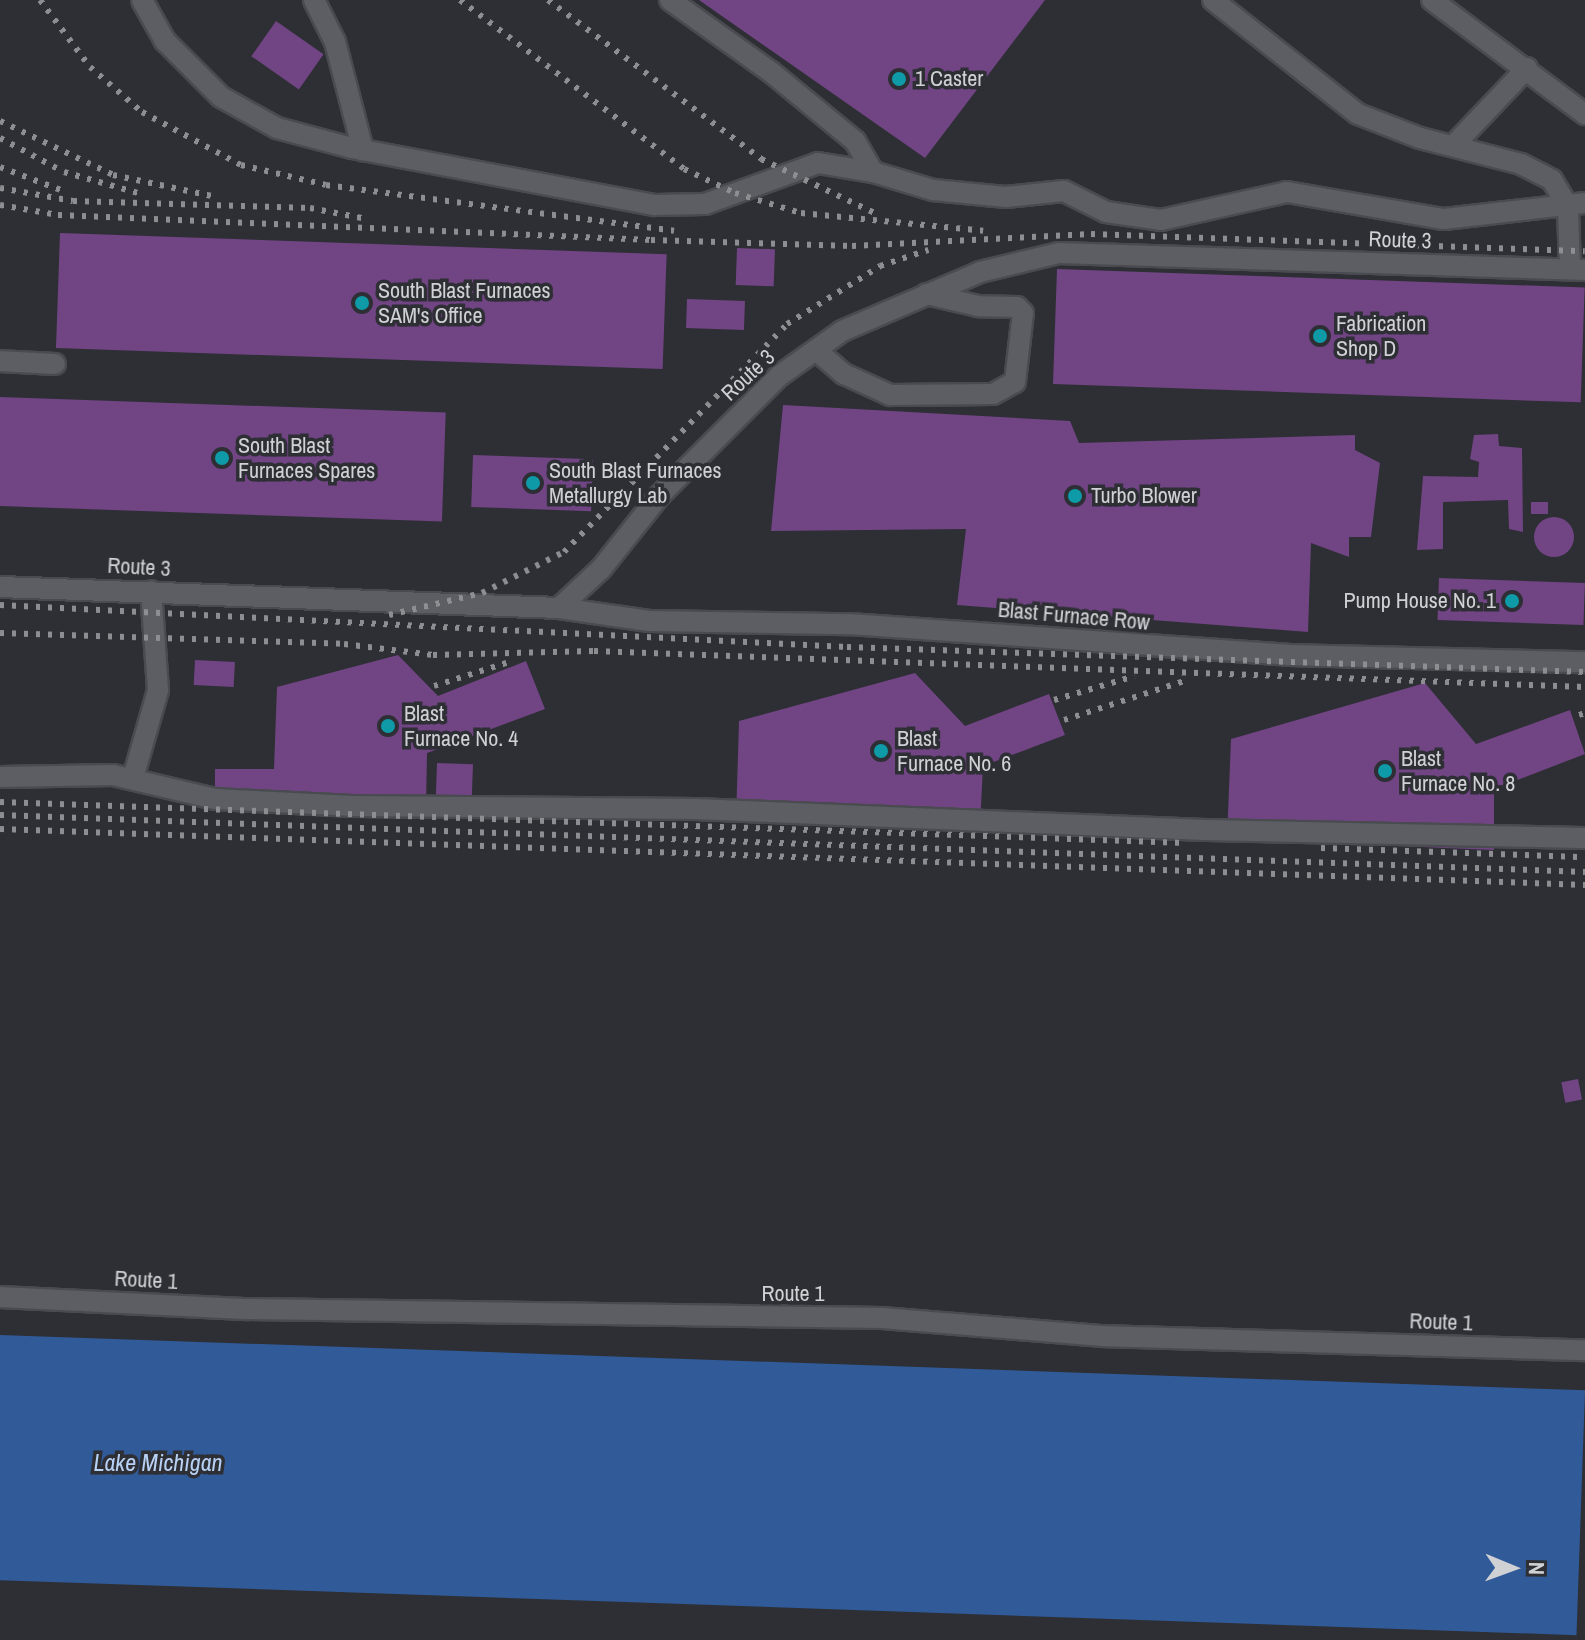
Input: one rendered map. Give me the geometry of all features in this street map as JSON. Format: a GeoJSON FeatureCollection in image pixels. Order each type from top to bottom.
{"type":"FeatureCollection","features":[{"type":"Feature","properties":{"kind":"street"},"geometry":{"type":"LineString","coordinates":[[142,0],[165,41],[221,97],[277,128],[363,150],[655,205],[705,204],[818,163],[873,172],[933,190],[1006,197],[1064,191],[1106,212],[1161,220],[1287,192],[1444,219],[1576,205]]}},
{"type":"Feature","properties":{"kind":"street"},"geometry":{"type":"LineString","coordinates":[[314,0],[335,42],[363,150]]}},
{"type":"Feature","properties":{"kind":"street"},"geometry":{"type":"LineString","coordinates":[[670,0],[771,72],[855,141],[873,172]]}},
{"type":"Feature","properties":{"kind":"street"},"geometry":{"type":"LineString","coordinates":[[1213,0],[1358,114],[1521,164],[1552,180],[1576,205],[1578,270]]}},
{"type":"Feature","properties":{"kind":"street"},"geometry":{"type":"LineString","coordinates":[[1432,0],[1585,114]]}},
{"type":"Feature","properties":{"kind":"street"},"geometry":{"type":"LineString","coordinates":[[1454,145],[1527,68]]}},
{"type":"Feature","properties":{"kind":"street","name":"Route 3"},"geometry":{"type":"LineString","coordinates":[[0,587],[151,591],[337,603],[559,608],[601,569],[678,476],[779,376],[842,331],[980,272],[1059,253],[1578,270]]}},
{"type":"Feature","properties":{"kind":"street"},"geometry":{"type":"LineString","coordinates":[[816,350],[856,382],[890,395],[993,394],[1015,382],[1023,313],[1017,307],[978,306],[926,294]]}},
{"type":"Feature","properties":{"kind":"street"},"geometry":{"type":"LineString","coordinates":[[0,361],[55,364]]}},
{"type":"Feature","properties":{"kind":"street"},"geometry":{"type":"LineString","coordinates":[[133,778],[158,690],[151,591]]}},
{"type":"Feature","properties":{"kind":"street","name":"Blast Furnace Row"},"geometry":{"type":"LineString","coordinates":[[559,608],[649,621],[849,624],[1288,655],[1585,662]]}},
{"type":"Feature","properties":{"kind":"street"},"geometry":{"type":"LineString","coordinates":[[0,777],[133,778],[215,799],[353,806],[695,809],[1205,830],[1585,838]]}},
{"type":"Feature","properties":{"kind":"street","name":"Route 1"},"geometry":{"type":"LineString","coordinates":[[0,1297],[249,1309],[883,1318],[1102,1336],[1585,1350]]}},
{"type":"Feature","properties":{"kind":"water","name":"Lake Michigan"},"geometry":{"type":"Polygon","coordinates":[[[0,1335],[1585,1390],[1576,1635],[0,1580],[0,1335]]]}},
{"type":"Feature","properties":{"kind":"building","name":"1 Caster"},"geometry":{"type":"Polygon","coordinates":[[[699,0],[1045,0],[925,158],[699,0]]]}},
{"type":"Feature","properties":{"kind":"building"},"geometry":{"type":"Polygon","coordinates":[[[276,21],[324,54],[299,89],[251,56],[276,21]]]}},
{"type":"Feature","properties":{"kind":"building","name":"South Blast Furnaces SAM's Office"},"geometry":{"type":"Polygon","coordinates":[[[60,233],[667,254],[663,369],[56,348],[60,233]]]}},
{"type":"Feature","properties":{"kind":"building"},"geometry":{"type":"Polygon","coordinates":[[[737,248],[775,249],[774,286],[736,285],[737,248]]]}},
{"type":"Feature","properties":{"kind":"building","name":"Fabrication Shop D"},"geometry":{"type":"Polygon","coordinates":[[[1057,269],[1585,287],[1581,402],[1053,384],[1057,269]]]}},
{"type":"Feature","properties":{"kind":"building"},"geometry":{"type":"Polygon","coordinates":[[[687,299],[745,301],[744,330],[686,328],[687,299]]]}},
{"type":"Feature","properties":{"kind":"building","name":"South Blast Furnaces Spares"},"geometry":{"type":"Polygon","coordinates":[[[0,397],[446,413],[442,521],[0,506],[0,397]]]}},
{"type":"Feature","properties":{"kind":"building","name":"Turbo Blower"},"geometry":{"type":"Polygon","coordinates":[[[783,405],[1070,421],[1079,443],[1355,435],[1355,450],[1380,463],[1371,537],[1349,537],[1349,557],[1311,543],[1308,632],[957,605],[966,529],[771,531],[783,405]]]}},
{"type":"Feature","properties":{"kind":"building"},"geometry":{"type":"Polygon","coordinates":[[[1498,434],[1499,446],[1522,448],[1523,532],[1509,529],[1508,500],[1443,502],[1443,549],[1417,550],[1423,476],[1478,477],[1479,462],[1470,459],[1474,435],[1498,434]]]}},
{"type":"Feature","properties":{"kind":"building","name":"South Blast Furnaces Metallurgy Lab"},"geometry":{"type":"Polygon","coordinates":[[[473,455],[593,459],[591,511],[471,507],[473,455]]]}},
{"type":"Feature","properties":{"kind":"building"},"geometry":{"type":"Polygon","coordinates":[[[1531,502],[1548,502],[1548,514],[1531,514],[1531,502]]]}},
{"type":"Feature","properties":{"kind":"building"},"geometry":{"type":"Polygon","coordinates":[[[1554,517],[1568,523],[1574,537],[1568,551],[1554,557],[1540,551],[1534,537],[1540,523],[1554,517]]]}},
{"type":"Feature","properties":{"kind":"building","name":"Pump House No. 1"},"geometry":{"type":"Polygon","coordinates":[[[1439,578],[1585,583],[1583,625],[1438,620],[1439,578]]]}},
{"type":"Feature","properties":{"kind":"building","name":"Blast Furnace No. 4"},"geometry":{"type":"Polygon","coordinates":[[[398,655],[438,696],[526,661],[545,709],[427,753],[426,807],[273,800],[273,791],[215,791],[215,769],[274,769],[277,687],[398,655]]]}},
{"type":"Feature","properties":{"kind":"building"},"geometry":{"type":"Polygon","coordinates":[[[195,660],[235,662],[234,687],[194,685],[195,660]]]}},
{"type":"Feature","properties":{"kind":"building","name":"Blast Furnace No. 6"},"geometry":{"type":"Polygon","coordinates":[[[915,673],[965,726],[1049,694],[1065,735],[983,766],[980,826],[736,820],[739,721],[915,673]]]}},
{"type":"Feature","properties":{"kind":"building","name":"Blast Furnace No. 8"},"geometry":{"type":"Polygon","coordinates":[[[1425,683],[1476,744],[1570,710],[1585,754],[1494,789],[1494,850],[1227,839],[1231,739],[1425,683]]]}},
{"type":"Feature","properties":{"kind":"building"},"geometry":{"type":"Polygon","coordinates":[[[437,763],[473,764],[472,799],[436,798],[437,763]]]}},
{"type":"Feature","properties":{"kind":"building"},"geometry":{"type":"Polygon","coordinates":[[[1578,1079],[1582,1100],[1565,1103],[1561,1082],[1578,1079]]]}},
{"type":"Feature","properties":{"kind":"railway"},"geometry":{"type":"LineString","coordinates":[[40,0],[90,67],[142,112],[241,165],[326,185],[674,231]]}},
{"type":"Feature","properties":{"kind":"railway"},"geometry":{"type":"LineString","coordinates":[[460,0],[684,169],[735,193],[801,213],[983,231]]}},
{"type":"Feature","properties":{"kind":"railway"},"geometry":{"type":"LineString","coordinates":[[548,0],[761,159],[879,215]]}},
{"type":"Feature","properties":{"kind":"railway"},"geometry":{"type":"LineString","coordinates":[[0,121],[113,175],[212,196]]}},
{"type":"Feature","properties":{"kind":"railway"},"geometry":{"type":"LineString","coordinates":[[0,138],[64,172],[142,194]]}},
{"type":"Feature","properties":{"kind":"railway"},"geometry":{"type":"LineString","coordinates":[[0,167],[66,192]]}},
{"type":"Feature","properties":{"kind":"railway"},"geometry":{"type":"LineString","coordinates":[[0,188],[73,201],[310,208],[367,219]]}},
{"type":"Feature","properties":{"kind":"railway"},"geometry":{"type":"LineString","coordinates":[[0,205],[58,215],[852,246],[1091,234],[1585,251]]}},
{"type":"Feature","properties":{"kind":"railway"},"geometry":{"type":"LineString","coordinates":[[389,615],[482,593],[564,552],[787,324],[880,266],[928,250]]}},
{"type":"Feature","properties":{"kind":"railway"},"geometry":{"type":"LineString","coordinates":[[0,605],[847,647],[1585,672]]}},
{"type":"Feature","properties":{"kind":"railway"},"geometry":{"type":"LineString","coordinates":[[0,633],[344,644],[433,655],[594,651],[1585,687]]}},
{"type":"Feature","properties":{"kind":"railway"},"geometry":{"type":"LineString","coordinates":[[434,686],[506,663]]}},
{"type":"Feature","properties":{"kind":"railway"},"geometry":{"type":"LineString","coordinates":[[1054,700],[1135,676]]}},
{"type":"Feature","properties":{"kind":"railway"},"geometry":{"type":"LineString","coordinates":[[1064,720],[1184,681]]}},
{"type":"Feature","properties":{"kind":"railway"},"geometry":{"type":"LineString","coordinates":[[1579,715],[1585,713]]}},
{"type":"Feature","properties":{"kind":"railway"},"geometry":{"type":"LineString","coordinates":[[0,802],[1185,843]]}},
{"type":"Feature","properties":{"kind":"railway"},"geometry":{"type":"LineString","coordinates":[[0,815],[1585,872]]}},
{"type":"Feature","properties":{"kind":"railway"},"geometry":{"type":"LineString","coordinates":[[0,829],[1585,885]]}},
{"type":"Feature","properties":{"kind":"railway"},"geometry":{"type":"LineString","coordinates":[[1321,848],[1585,857]]}},
{"type":"Feature","properties":{"kind":"place","name":"1 Caster"},"geometry":{"type":"Point","coordinates":[899,79]}},
{"type":"Feature","properties":{"kind":"place","name":"South Blast Furnaces SAM's Office"},"geometry":{"type":"Point","coordinates":[362,303]}},
{"type":"Feature","properties":{"kind":"place","name":"Fabrication Shop D"},"geometry":{"type":"Point","coordinates":[1320,336]}},
{"type":"Feature","properties":{"kind":"place","name":"South Blast Furnaces Spares"},"geometry":{"type":"Point","coordinates":[222,458]}},
{"type":"Feature","properties":{"kind":"place","name":"South Blast Furnaces Metallurgy Lab"},"geometry":{"type":"Point","coordinates":[533,483]}},
{"type":"Feature","properties":{"kind":"place","name":"Turbo Blower"},"geometry":{"type":"Point","coordinates":[1075,496]}},
{"type":"Feature","properties":{"kind":"place","name":"Pump House No. 1"},"geometry":{"type":"Point","coordinates":[1512,601]}},
{"type":"Feature","properties":{"kind":"place","name":"Blast Furnace No. 4"},"geometry":{"type":"Point","coordinates":[388,726]}},
{"type":"Feature","properties":{"kind":"place","name":"Blast Furnace No. 6"},"geometry":{"type":"Point","coordinates":[881,751]}},
{"type":"Feature","properties":{"kind":"place","name":"Blast Furnace No. 8"},"geometry":{"type":"Point","coordinates":[1385,771]}}]}
